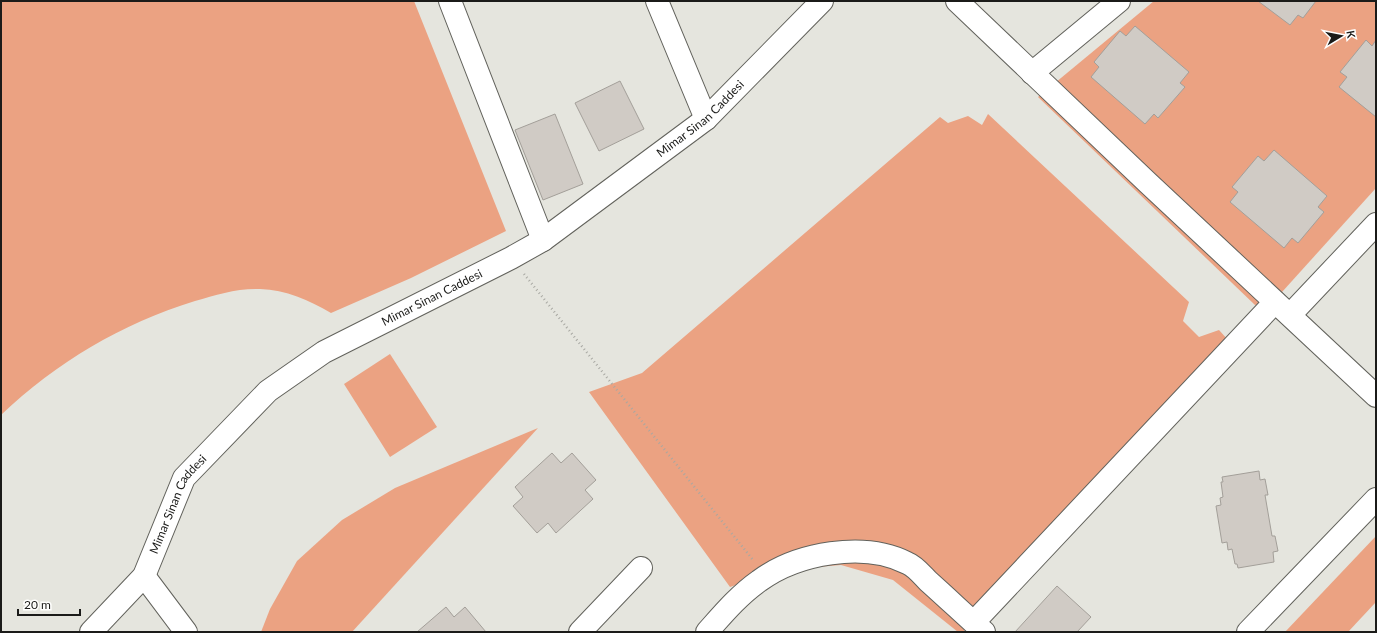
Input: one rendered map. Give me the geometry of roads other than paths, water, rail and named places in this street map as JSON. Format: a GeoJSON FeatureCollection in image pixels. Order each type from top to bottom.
{"type":"FeatureCollection","features":[{"type":"Feature","properties":{"kind":"street"},"geometry":{"type":"LineString","coordinates":[[450,1],[543,240]]}},
{"type":"Feature","properties":{"kind":"street"},"geometry":{"type":"LineString","coordinates":[[657,1],[706,119]]}},
{"type":"Feature","properties":{"kind":"street","name":"Mimar Sinan Caddesi"},"geometry":{"type":"LineString","coordinates":[[91,632],[144,576],[184,478],[268,391],[324,352],[511,258],[543,240],[706,119],[822,1]]}},
{"type":"Feature","properties":{"kind":"street"},"geometry":{"type":"LineString","coordinates":[[957,1],[1376,396]]}},
{"type":"Feature","properties":{"kind":"street"},"geometry":{"type":"LineString","coordinates":[[1032,73],[1119,1]]}},
{"type":"Feature","properties":{"kind":"street"},"geometry":{"type":"LineString","coordinates":[[707,632],[742,593],[766,576],[800,560],[820,555],[858,552],[892,558],[908,563],[979,627],[1282,308],[1376,224]]}},
{"type":"Feature","properties":{"kind":"street"},"geometry":{"type":"LineString","coordinates":[[1248,632],[1376,499]]}},
{"type":"Feature","properties":{"kind":"street"},"geometry":{"type":"LineString","coordinates":[[580,632],[641,568]]}},
{"type":"Feature","properties":{"kind":"street"},"geometry":{"type":"LineString","coordinates":[[144,576],[186,632]]}}]}
